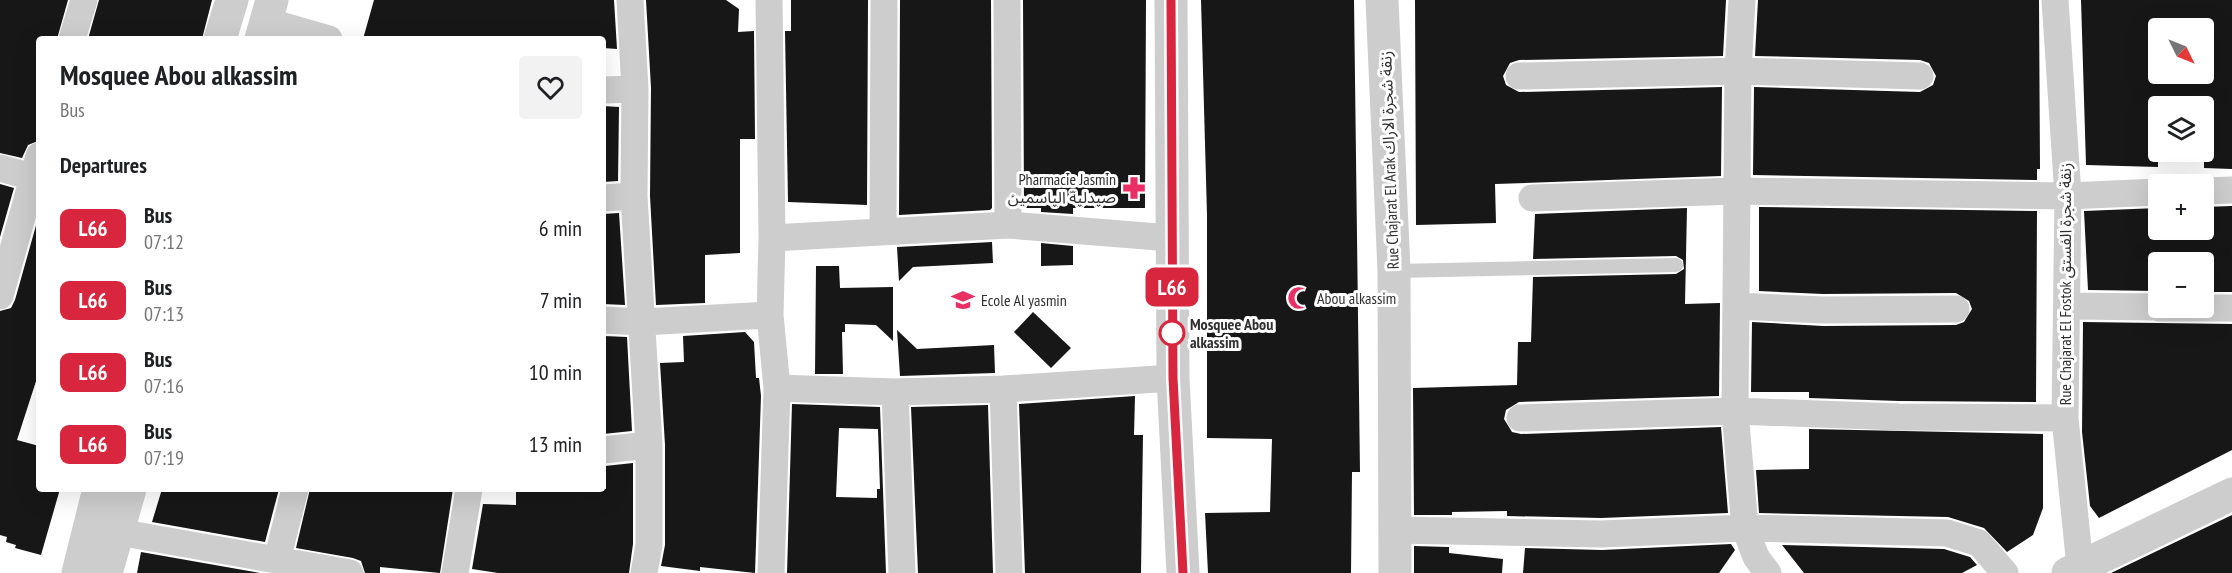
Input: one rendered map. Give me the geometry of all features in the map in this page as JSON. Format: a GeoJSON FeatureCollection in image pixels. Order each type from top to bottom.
{"type":"FeatureCollection","features":[{"type":"Feature","properties":{"kind":"street"},"geometry":{"type":"LineString","coordinates":[[73,36],[84,0]]}},
{"type":"Feature","properties":{"kind":"street"},"geometry":{"type":"LineString","coordinates":[[221,36],[232,0]]}},
{"type":"Feature","properties":{"kind":"street"},"geometry":{"type":"LineString","coordinates":[[630,0],[635,89],[634,196],[649,445],[649,545],[644,573]]}},
{"type":"Feature","properties":{"kind":"street"},"geometry":{"type":"LineString","coordinates":[[769,0],[772,238],[770,315],[777,388],[771,573]]}},
{"type":"Feature","properties":{"kind":"street"},"geometry":{"type":"LineString","coordinates":[[883,230],[884,0]]}},
{"type":"Feature","properties":{"kind":"street"},"geometry":{"type":"LineString","coordinates":[[1007,0],[1008,225]]}},
{"type":"Feature","properties":{"kind":"street"},"geometry":{"type":"LineString","coordinates":[[1171,0],[1173,378],[1183,573]]}},
{"type":"Feature","properties":{"kind":"street","name":"Rue Chajarat El Arak زنقة شجرة الاراك"},"geometry":{"type":"LineString","coordinates":[[1382,0],[1394,271],[1395,573]]}},
{"type":"Feature","properties":{"kind":"street"},"geometry":{"type":"LineString","coordinates":[[1742,0],[1738,71],[1735,411],[1745,528],[1756,568]]}},
{"type":"Feature","properties":{"kind":"street","name":"Rue Chajarat El Fostok زنقة شجرة الفستق"},"geometry":{"type":"LineString","coordinates":[[2055,0],[2068,196],[2065,418],[2074,570]]}},
{"type":"Feature","properties":{"kind":"street"},"geometry":{"type":"LineString","coordinates":[[266,20],[319,36]]}},
{"type":"Feature","properties":{"kind":"street"},"geometry":{"type":"LineString","coordinates":[[1519,76],[1738,71],[1920,76]]}},
{"type":"Feature","properties":{"kind":"street"},"geometry":{"type":"LineString","coordinates":[[606,90],[635,89]]}},
{"type":"Feature","properties":{"kind":"street"},"geometry":{"type":"LineString","coordinates":[[0,168],[36,171]]}},
{"type":"Feature","properties":{"kind":"street"},"geometry":{"type":"LineString","coordinates":[[0,296],[36,174]]}},
{"type":"Feature","properties":{"kind":"street"},"geometry":{"type":"LineString","coordinates":[[2214,191],[2232,190]]}},
{"type":"Feature","properties":{"kind":"street"},"geometry":{"type":"LineString","coordinates":[[1532,198],[1737,191],[2068,196],[2148,192]]}},
{"type":"Feature","properties":{"kind":"street"},"geometry":{"type":"LineString","coordinates":[[606,198],[634,196]]}},
{"type":"Feature","properties":{"kind":"street"},"geometry":{"type":"LineString","coordinates":[[772,238],[883,230],[1008,225],[1171,238]]}},
{"type":"Feature","properties":{"kind":"street"},"geometry":{"type":"LineString","coordinates":[[1737,306],[1823,310],[1956,309]]}},
{"type":"Feature","properties":{"kind":"street"},"geometry":{"type":"LineString","coordinates":[[2068,306],[2148,308]]}},
{"type":"Feature","properties":{"kind":"street"},"geometry":{"type":"LineString","coordinates":[[2214,308],[2232,308]]}},
{"type":"Feature","properties":{"kind":"street"},"geometry":{"type":"LineString","coordinates":[[606,320],[643,322],[770,315]]}},
{"type":"Feature","properties":{"kind":"street"},"geometry":{"type":"LineString","coordinates":[[777,388],[895,392],[1003,389],[1173,378]]}},
{"type":"Feature","properties":{"kind":"street"},"geometry":{"type":"LineString","coordinates":[[1003,389],[1009,573]]}},
{"type":"Feature","properties":{"kind":"street"},"geometry":{"type":"LineString","coordinates":[[895,392],[902,573]]}},
{"type":"Feature","properties":{"kind":"street"},"geometry":{"type":"LineString","coordinates":[[1520,418],[1735,411],[1899,417],[2065,418]]}},
{"type":"Feature","properties":{"kind":"street"},"geometry":{"type":"LineString","coordinates":[[606,450],[649,445]]}},
{"type":"Feature","properties":{"kind":"street"},"geometry":{"type":"LineString","coordinates":[[78,573],[98,492]]}},
{"type":"Feature","properties":{"kind":"street"},"geometry":{"type":"LineString","coordinates":[[106,573],[129,492]]}},
{"type":"Feature","properties":{"kind":"street"},"geometry":{"type":"LineString","coordinates":[[277,560],[294,492]]}},
{"type":"Feature","properties":{"kind":"street"},"geometry":{"type":"LineString","coordinates":[[456,573],[469,492]]}},
{"type":"Feature","properties":{"kind":"street"},"geometry":{"type":"LineString","coordinates":[[2074,570],[2232,494]]}},
{"type":"Feature","properties":{"kind":"street"},"geometry":{"type":"LineString","coordinates":[[1395,530],[1601,534],[1745,528],[1947,533],[1978,543],[2005,573]]}},
{"type":"Feature","properties":{"kind":"street"},"geometry":{"type":"LineString","coordinates":[[118,532],[350,573]]}},
{"type":"Feature","properties":{"kind":"lane"},"geometry":{"type":"LineString","coordinates":[[1394,271],[1676,264]]}},
{"type":"Feature","properties":{"kind":"building"},"geometry":{"type":"Polygon","coordinates":[[[0,0],[68,0],[58,36],[36,36],[36,142],[28,145],[22,158],[0,153],[0,0]]]}},
{"type":"Feature","properties":{"kind":"building"},"geometry":{"type":"Polygon","coordinates":[[[99,0],[212,0],[203,36],[89,36],[99,0]]]}},
{"type":"Feature","properties":{"kind":"building"},"geometry":{"type":"Polygon","coordinates":[[[374,0],[614,0],[617,49],[606,48],[606,36],[364,36],[374,0]]]}},
{"type":"Feature","properties":{"kind":"building"},"geometry":{"type":"Polygon","coordinates":[[[646,0],[726,0],[739,9],[738,32],[754,31],[755,139],[740,139],[740,253],[705,255],[705,303],[656,305],[650,196],[651,88],[646,0]]]}},
{"type":"Feature","properties":{"kind":"building"},"geometry":{"type":"Polygon","coordinates":[[[791,0],[868,0],[867,205],[788,202],[785,31],[791,31],[791,0]]]}},
{"type":"Feature","properties":{"kind":"building"},"geometry":{"type":"Polygon","coordinates":[[[900,0],[991,0],[992,208],[990,210],[899,215],[900,0]]]}},
{"type":"Feature","properties":{"kind":"building"},"geometry":{"type":"Polygon","coordinates":[[[1023,0],[1146,0],[1145,208],[1073,208],[1073,214],[1041,212],[1041,208],[1024,208],[1023,0]]]}},
{"type":"Feature","properties":{"kind":"building"},"geometry":{"type":"Polygon","coordinates":[[[1201,0],[1354,0],[1360,472],[1352,472],[1351,573],[1208,573],[1205,513],[1270,512],[1272,439],[1207,438],[1207,215],[1201,0]]]}},
{"type":"Feature","properties":{"kind":"building"},"geometry":{"type":"Polygon","coordinates":[[[1415,0],[1726,0],[1723,56],[1519,60],[1510,63],[1503,76],[1506,85],[1519,92],[1722,87],[1721,176],[1495,184],[1496,223],[1416,225],[1415,0]]]}},
{"type":"Feature","properties":{"kind":"building"},"geometry":{"type":"Polygon","coordinates":[[[1758,0],[2039,0],[2040,169],[2037,169],[2037,180],[1753,175],[1754,87],[1920,92],[1933,85],[1936,76],[1929,63],[1920,60],[1755,56],[1758,0]]]}},
{"type":"Feature","properties":{"kind":"building"},"geometry":{"type":"Polygon","coordinates":[[[2081,0],[2232,0],[2232,169],[2204,168],[2204,162],[2214,162],[2214,96],[2148,96],[2148,162],[2158,162],[2158,167],[2086,165],[2081,0]]]}},
{"type":"Feature","properties":{"kind":"building"},"geometry":{"type":"Polygon","coordinates":[[[606,106],[619,107],[618,181],[606,182],[606,106]]]}},
{"type":"Feature","properties":{"kind":"building"},"geometry":{"type":"Polygon","coordinates":[[[0,184],[14,188],[0,237],[0,184]]]}},
{"type":"Feature","properties":{"kind":"building"},"geometry":{"type":"Polygon","coordinates":[[[2232,206],[2232,292],[2214,292],[2214,252],[2148,252],[2148,291],[2088,290],[2084,211],[2148,208],[2148,240],[2214,240],[2214,207],[2232,206]]]}},
{"type":"Feature","properties":{"kind":"building"},"geometry":{"type":"Polygon","coordinates":[[[1759,207],[2037,211],[2036,402],[1809,398],[1809,392],[1751,392],[1752,322],[1823,326],[1956,325],[1964,322],[1972,309],[1969,301],[1956,293],[1823,294],[1759,291],[1759,207]]]}},
{"type":"Feature","properties":{"kind":"building"},"geometry":{"type":"Polygon","coordinates":[[[1687,208],[1685,304],[1720,303],[1719,396],[1519,402],[1506,410],[1504,419],[1512,432],[1521,434],[1721,427],[1728,513],[1601,518],[1507,516],[1507,511],[1414,515],[1413,388],[1517,385],[1518,342],[1531,342],[1533,277],[1676,274],[1684,269],[1683,260],[1676,256],[1533,259],[1535,214],[1687,208]]]}},
{"type":"Feature","properties":{"kind":"building"},"geometry":{"type":"Polygon","coordinates":[[[619,213],[625,305],[606,304],[606,214],[619,213]]]}},
{"type":"Feature","properties":{"kind":"building"},"geometry":{"type":"Polygon","coordinates":[[[36,226],[36,381],[17,440],[36,445],[36,492],[59,492],[41,555],[15,548],[16,545],[6,542],[7,537],[0,535],[0,311],[11,308],[36,226]]]}},
{"type":"Feature","properties":{"kind":"building"},"geometry":{"type":"Polygon","coordinates":[[[992,242],[993,263],[913,267],[899,281],[897,247],[992,242]]]}},
{"type":"Feature","properties":{"kind":"building"},"geometry":{"type":"Polygon","coordinates":[[[1041,243],[1073,246],[1073,265],[1041,266],[1041,243]]]}},
{"type":"Feature","properties":{"kind":"building"},"geometry":{"type":"Polygon","coordinates":[[[816,266],[839,266],[840,288],[893,287],[893,341],[876,325],[845,324],[845,332],[842,332],[843,374],[815,374],[816,266]]]}},
{"type":"Feature","properties":{"kind":"building"},"geometry":{"type":"Polygon","coordinates":[[[1033,312],[1071,348],[1051,368],[1014,332],[1033,312]]]}},
{"type":"Feature","properties":{"kind":"building"},"geometry":{"type":"Polygon","coordinates":[[[2083,322],[2232,324],[2232,450],[2099,518],[2090,506],[2082,432],[2083,322]]]}},
{"type":"Feature","properties":{"kind":"building"},"geometry":{"type":"Polygon","coordinates":[[[897,330],[917,349],[994,345],[995,373],[900,376],[897,330]]]}},
{"type":"Feature","properties":{"kind":"building"},"geometry":{"type":"Polygon","coordinates":[[[745,332],[754,342],[756,378],[759,378],[761,396],[755,573],[700,567],[700,571],[661,566],[665,545],[665,445],[660,363],[684,362],[683,336],[745,332]]]}},
{"type":"Feature","properties":{"kind":"building"},"geometry":{"type":"Polygon","coordinates":[[[606,336],[627,337],[632,431],[606,434],[606,336]]]}},
{"type":"Feature","properties":{"kind":"building"},"geometry":{"type":"Polygon","coordinates":[[[1135,396],[1134,435],[1143,435],[1141,573],[1025,573],[1019,404],[1135,396]]]}},
{"type":"Feature","properties":{"kind":"building"},"geometry":{"type":"Polygon","coordinates":[[[792,404],[880,407],[886,573],[787,573],[792,404]],[[839,428],[836,497],[877,498],[877,489],[880,489],[878,429],[839,428]]]}},
{"type":"Feature","properties":{"kind":"building"},"geometry":{"type":"Polygon","coordinates":[[[988,405],[993,573],[918,573],[911,407],[988,405]]]}},
{"type":"Feature","properties":{"kind":"building"},"geometry":{"type":"Polygon","coordinates":[[[1809,429],[2043,434],[2043,508],[2033,535],[2007,552],[1984,528],[1948,517],[1759,513],[1756,470],[1809,469],[1809,429]]]}},
{"type":"Feature","properties":{"kind":"building"},"geometry":{"type":"Polygon","coordinates":[[[633,463],[633,544],[629,573],[498,573],[472,569],[483,504],[516,505],[516,492],[606,492],[606,466],[633,463]]]}},
{"type":"Feature","properties":{"kind":"building"},"geometry":{"type":"Polygon","coordinates":[[[161,492],[278,492],[265,542],[152,522],[161,492]]]}},
{"type":"Feature","properties":{"kind":"building"},"geometry":{"type":"Polygon","coordinates":[[[309,492],[453,492],[440,573],[380,567],[380,573],[365,573],[361,561],[353,558],[296,548],[309,492]]]}},
{"type":"Feature","properties":{"kind":"building"},"geometry":{"type":"Polygon","coordinates":[[[2232,515],[2232,573],[2111,573],[2232,515]]]}},
{"type":"Feature","properties":{"kind":"building"},"geometry":{"type":"Polygon","coordinates":[[[1731,544],[1735,550],[1719,573],[1523,573],[1525,548],[1602,550],[1731,544]]]}},
{"type":"Feature","properties":{"kind":"building"},"geometry":{"type":"Polygon","coordinates":[[[1782,545],[1944,549],[1970,557],[1977,565],[1962,573],[1804,573],[1782,545]]]}},
{"type":"Feature","properties":{"kind":"building"},"geometry":{"type":"Polygon","coordinates":[[[1414,546],[1449,547],[1449,553],[1503,559],[1502,573],[1414,573],[1414,546]]]}},
{"type":"Feature","properties":{"kind":"building"},"geometry":{"type":"Polygon","coordinates":[[[141,552],[260,573],[137,573],[141,552]]]}},
{"type":"Feature","properties":{"kind":"bus line","name":"L66"},"geometry":{"type":"LineString","coordinates":[[1171,0],[1173,378],[1183,573]]}},
{"type":"Feature","properties":{"kind":"place","name":"Pharmacie Jasmin صيدلية الياسمين"},"geometry":{"type":"Point","coordinates":[1134,188]}},
{"type":"Feature","properties":{"kind":"place","name":"Abou alkassim"},"geometry":{"type":"Point","coordinates":[1299,298]}},
{"type":"Feature","properties":{"kind":"place","name":"Ecole Al yasmin"},"geometry":{"type":"Point","coordinates":[963,300]}},
{"type":"Feature","properties":{"kind":"place","name":"Mosquee Abou alkassim"},"geometry":{"type":"Point","coordinates":[1172,333]}}]}
